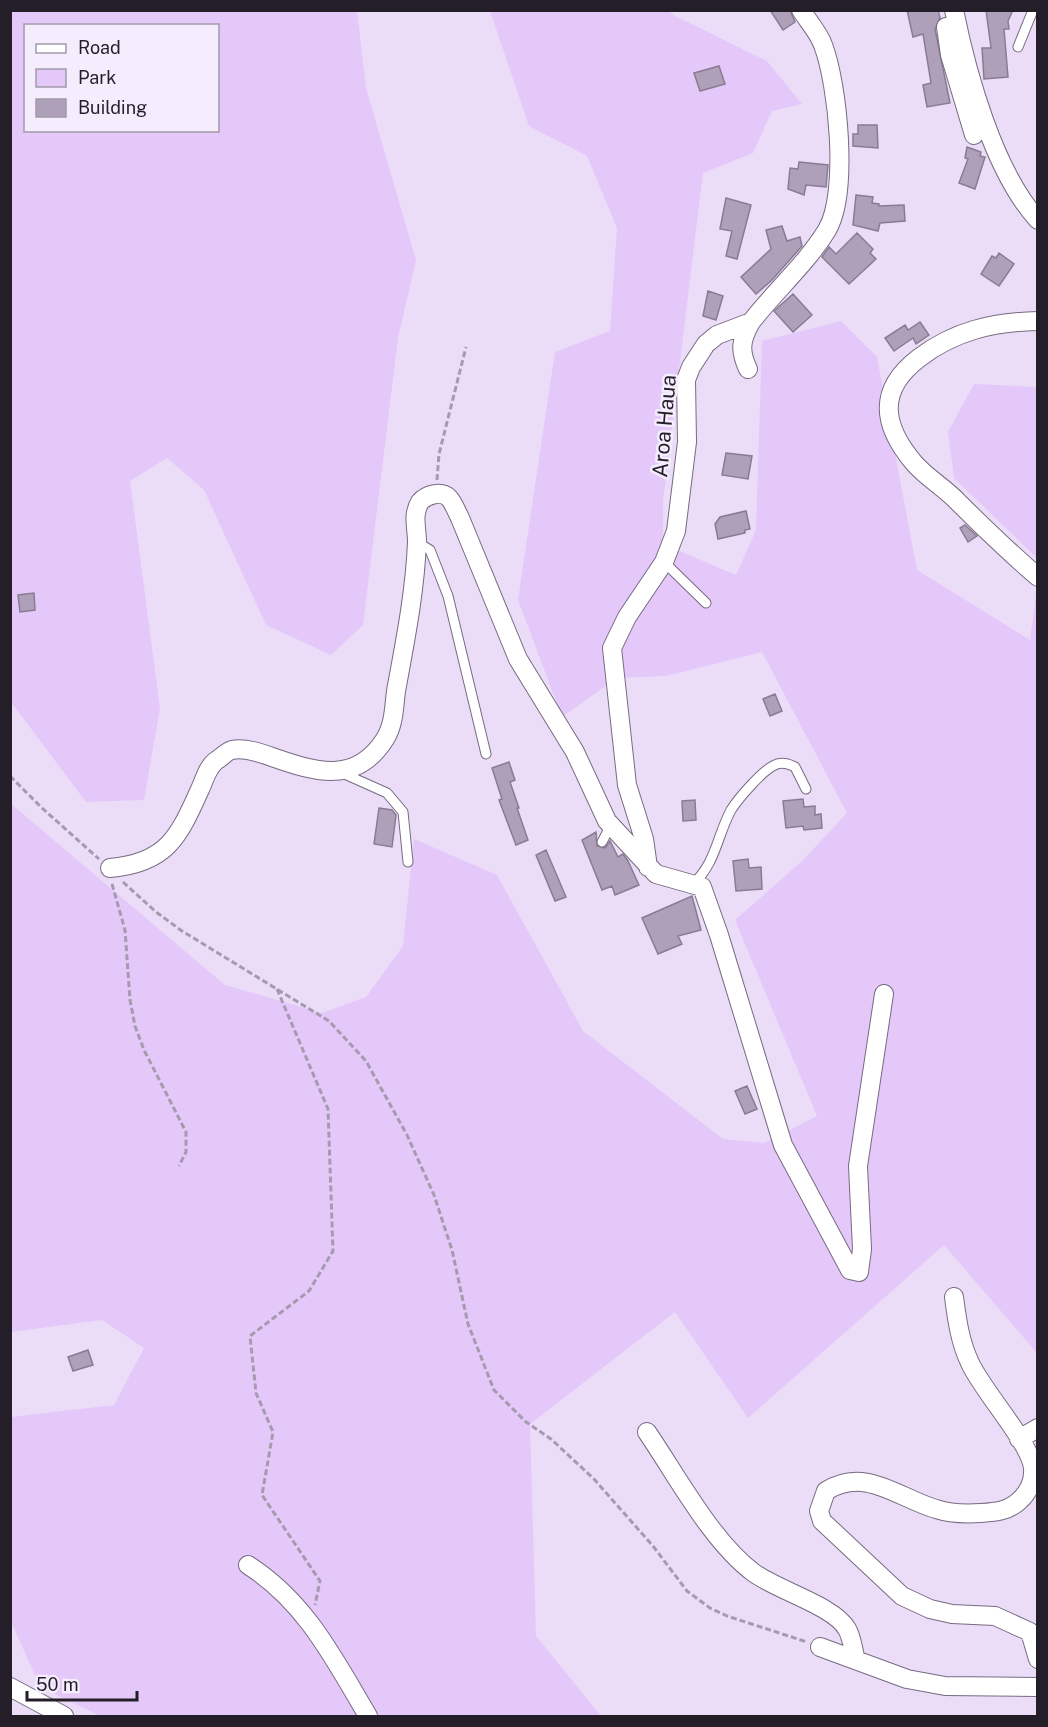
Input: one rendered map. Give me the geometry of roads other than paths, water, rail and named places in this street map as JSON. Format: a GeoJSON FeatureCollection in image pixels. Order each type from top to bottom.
{"type":"FeatureCollection","features":[{"type":"Feature","properties":{"kind":"street"},"geometry":{"type":"LineString","coordinates":[[748,369],[741,353],[742,338],[751,322],[828,228],[838,198],[840,159],[829,65],[823,43],[801,10]]}},
{"type":"Feature","properties":{"kind":"street"},"geometry":{"type":"LineString","coordinates":[[945,10],[950,55],[974,135]]}},
{"type":"Feature","properties":{"kind":"street"},"geometry":{"type":"LineString","coordinates":[[954,10],[965,58],[999,155],[1013,186],[1038,220]]}},
{"type":"Feature","properties":{"kind":"street"},"geometry":{"type":"LineString","coordinates":[[823,43],[842,56]]}},
{"type":"Feature","properties":{"kind":"street"},"geometry":{"type":"LineString","coordinates":[[1038,321],[994,323],[937,344],[903,370],[889,392],[888,413],[897,437],[914,462],[1038,577]]}},
{"type":"Feature","properties":{"kind":"street","name":"Aroa Haua"},"geometry":{"type":"LineString","coordinates":[[648,867],[644,839],[627,785],[612,648],[627,617],[664,562],[676,531],[687,442],[686,380],[706,344],[717,335],[751,322]]}},
{"type":"Feature","properties":{"kind":"street"},"geometry":{"type":"LineString","coordinates":[[108,866],[150,860],[169,847],[183,827],[211,764],[232,750],[256,751],[297,766],[339,772],[351,770],[385,740],[393,721],[408,634],[417,542],[414,518],[421,501],[436,494],[449,497],[460,518],[518,659],[575,752],[597,803],[611,825],[656,874],[702,887],[719,935],[783,1145],[850,1270],[859,1272],[862,1249],[858,1166],[884,994]]}},
{"type":"Feature","properties":{"kind":"street"},"geometry":{"type":"LineString","coordinates":[[954,1297],[959,1335],[970,1364],[1019,1439],[1033,1466],[1030,1487],[1014,1505],[1000,1512],[955,1513],[936,1509],[878,1483],[843,1482],[825,1491],[819,1511],[822,1521],[835,1536],[902,1596],[930,1609],[952,1614],[994,1616],[1014,1623],[1030,1632],[1038,1659]]}},
{"type":"Feature","properties":{"kind":"street"},"geometry":{"type":"LineString","coordinates":[[1019,1439],[1038,1428]]}},
{"type":"Feature","properties":{"kind":"street"},"geometry":{"type":"LineString","coordinates":[[647,1432],[730,1553],[756,1574],[776,1586],[833,1612],[848,1629],[856,1660]]}},
{"type":"Feature","properties":{"kind":"street"},"geometry":{"type":"LineString","coordinates":[[248,1565],[273,1581],[298,1606],[368,1716]]}},
{"type":"Feature","properties":{"kind":"street"},"geometry":{"type":"LineString","coordinates":[[820,1647],[907,1679],[945,1686],[1038,1687]]}},
{"type":"Feature","properties":{"kind":"street"},"geometry":{"type":"LineString","coordinates":[[10,1687],[64,1716]]}},
{"type":"Feature","properties":{"kind":"lane"},"geometry":{"type":"LineString","coordinates":[[1018,47],[1034,10]]}},
{"type":"Feature","properties":{"kind":"lane"},"geometry":{"type":"LineString","coordinates":[[417,542],[430,550],[448,597],[486,754]]}},
{"type":"Feature","properties":{"kind":"lane"},"geometry":{"type":"LineString","coordinates":[[664,562],[706,603]]}},
{"type":"Feature","properties":{"kind":"lane"},"geometry":{"type":"LineString","coordinates":[[693,884],[705,873],[713,860],[732,810],[767,770],[776,764],[795,767],[806,789]]}},
{"type":"Feature","properties":{"kind":"lane"},"geometry":{"type":"LineString","coordinates":[[339,772],[387,793],[403,812],[408,862]]}},
{"type":"Feature","properties":{"kind":"lane"},"geometry":{"type":"LineString","coordinates":[[602,842],[611,825]]}}]}
